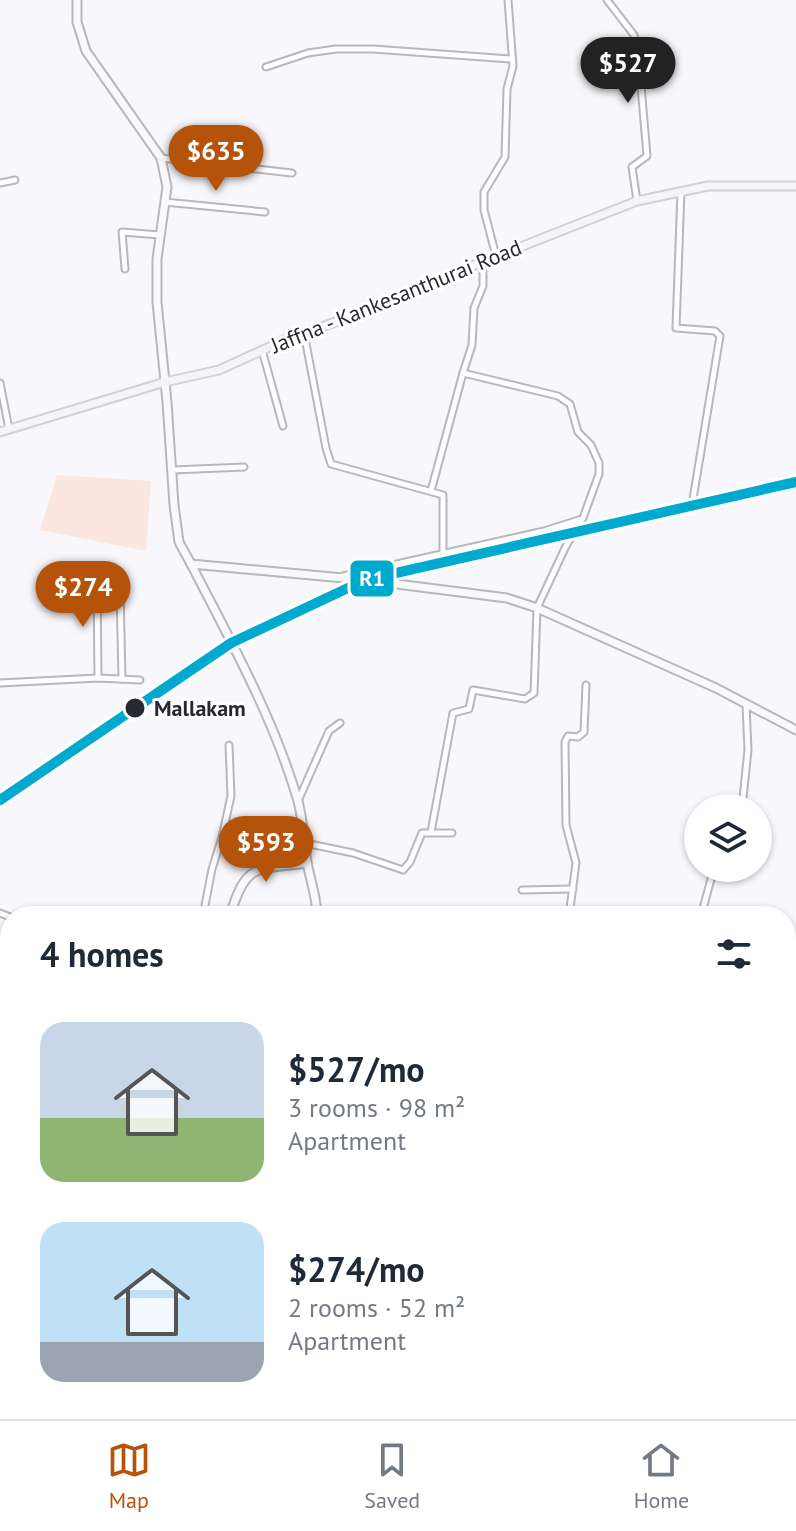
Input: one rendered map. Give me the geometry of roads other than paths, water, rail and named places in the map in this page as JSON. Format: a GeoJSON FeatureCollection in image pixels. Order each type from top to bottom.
{"type":"FeatureCollection","features":[{"type":"Feature","properties":{"kind":"main road"},"geometry":{"type":"LineString","coordinates":[[77,0],[77,22],[86,51],[161,158],[167,187],[157,259],[157,302],[179,542],[260,697],[284,755],[298,802],[316,906]]}},
{"type":"Feature","properties":{"kind":"main road","name":"Jaffna - Kankesanthurai Road"},"geometry":{"type":"LineString","coordinates":[[4,430],[165,382],[219,370],[304,333],[401,299],[483,261],[637,201],[708,186],[796,186]]}},
{"type":"Feature","properties":{"kind":"main road"},"geometry":{"type":"LineString","coordinates":[[191,564],[336,577],[507,598],[537,608],[796,730]]}},
{"type":"Feature","properties":{"kind":"main road"},"geometry":{"type":"LineString","coordinates":[[234,906],[247,875],[256,870],[307,863]]}},
{"type":"Feature","properties":{"kind":"street"},"geometry":{"type":"LineString","coordinates":[[496,256],[484,210],[484,192],[505,157],[506,101],[512,76],[508,0]]}},
{"type":"Feature","properties":{"kind":"street"},"geometry":{"type":"LineString","coordinates":[[607,0],[634,35],[638,51],[647,156],[632,167],[637,201]]}},
{"type":"Feature","properties":{"kind":"street"},"geometry":{"type":"LineString","coordinates":[[266,67],[308,53],[336,49],[511,59]]}},
{"type":"Feature","properties":{"kind":"street"},"geometry":{"type":"LineString","coordinates":[[161,158],[292,173]]}},
{"type":"Feature","properties":{"kind":"street"},"geometry":{"type":"LineString","coordinates":[[0,183],[15,180]]}},
{"type":"Feature","properties":{"kind":"street"},"geometry":{"type":"LineString","coordinates":[[681,190],[676,328],[715,331],[720,336],[692,505]]}},
{"type":"Feature","properties":{"kind":"street"},"geometry":{"type":"LineString","coordinates":[[165,202],[265,212]]}},
{"type":"Feature","properties":{"kind":"street"},"geometry":{"type":"LineString","coordinates":[[125,269],[122,232],[160,235]]}},
{"type":"Feature","properties":{"kind":"street"},"geometry":{"type":"LineString","coordinates":[[431,491],[472,345],[474,308],[483,286],[483,261]]}},
{"type":"Feature","properties":{"kind":"street"},"geometry":{"type":"LineString","coordinates":[[304,333],[331,464],[443,495],[443,553]]}},
{"type":"Feature","properties":{"kind":"street"},"geometry":{"type":"LineString","coordinates":[[262,350],[283,426]]}},
{"type":"Feature","properties":{"kind":"street"},"geometry":{"type":"LineString","coordinates":[[431,832],[453,713],[467,711],[473,690],[525,699],[534,693],[537,608],[583,518],[599,474],[599,463],[591,445],[578,432],[570,404],[558,396],[463,373]]}},
{"type":"Feature","properties":{"kind":"street"},"geometry":{"type":"LineString","coordinates":[[0,383],[4,430]]}},
{"type":"Feature","properties":{"kind":"street"},"geometry":{"type":"LineString","coordinates":[[173,470],[244,467]]}},
{"type":"Feature","properties":{"kind":"street"},"geometry":{"type":"LineString","coordinates":[[336,577],[544,531],[583,518]]}},
{"type":"Feature","properties":{"kind":"street"},"geometry":{"type":"LineString","coordinates":[[97,580],[98,678]]}},
{"type":"Feature","properties":{"kind":"street"},"geometry":{"type":"LineString","coordinates":[[120,591],[122,679]]}},
{"type":"Feature","properties":{"kind":"street"},"geometry":{"type":"LineString","coordinates":[[0,683],[98,678],[140,680]]}},
{"type":"Feature","properties":{"kind":"street"},"geometry":{"type":"LineString","coordinates":[[570,906],[576,863],[566,825],[565,742],[568,736],[578,737],[584,732],[586,685]]}},
{"type":"Feature","properties":{"kind":"street"},"geometry":{"type":"LineString","coordinates":[[743,794],[748,750],[746,705]]}},
{"type":"Feature","properties":{"kind":"street"},"geometry":{"type":"LineString","coordinates":[[298,802],[329,731],[340,723]]}},
{"type":"Feature","properties":{"kind":"street"},"geometry":{"type":"LineString","coordinates":[[205,906],[231,796],[229,745]]}},
{"type":"Feature","properties":{"kind":"street"},"geometry":{"type":"LineString","coordinates":[[304,842],[353,853],[403,870],[410,862],[422,833],[452,833]]}},
{"type":"Feature","properties":{"kind":"street"},"geometry":{"type":"LineString","coordinates":[[704,906],[710,882]]}},
{"type":"Feature","properties":{"kind":"street"},"geometry":{"type":"LineString","coordinates":[[522,890],[573,889]]}},
{"type":"Feature","properties":{"kind":"place","name":"Mallakam"},"geometry":{"type":"Point","coordinates":[135,708]}}]}
